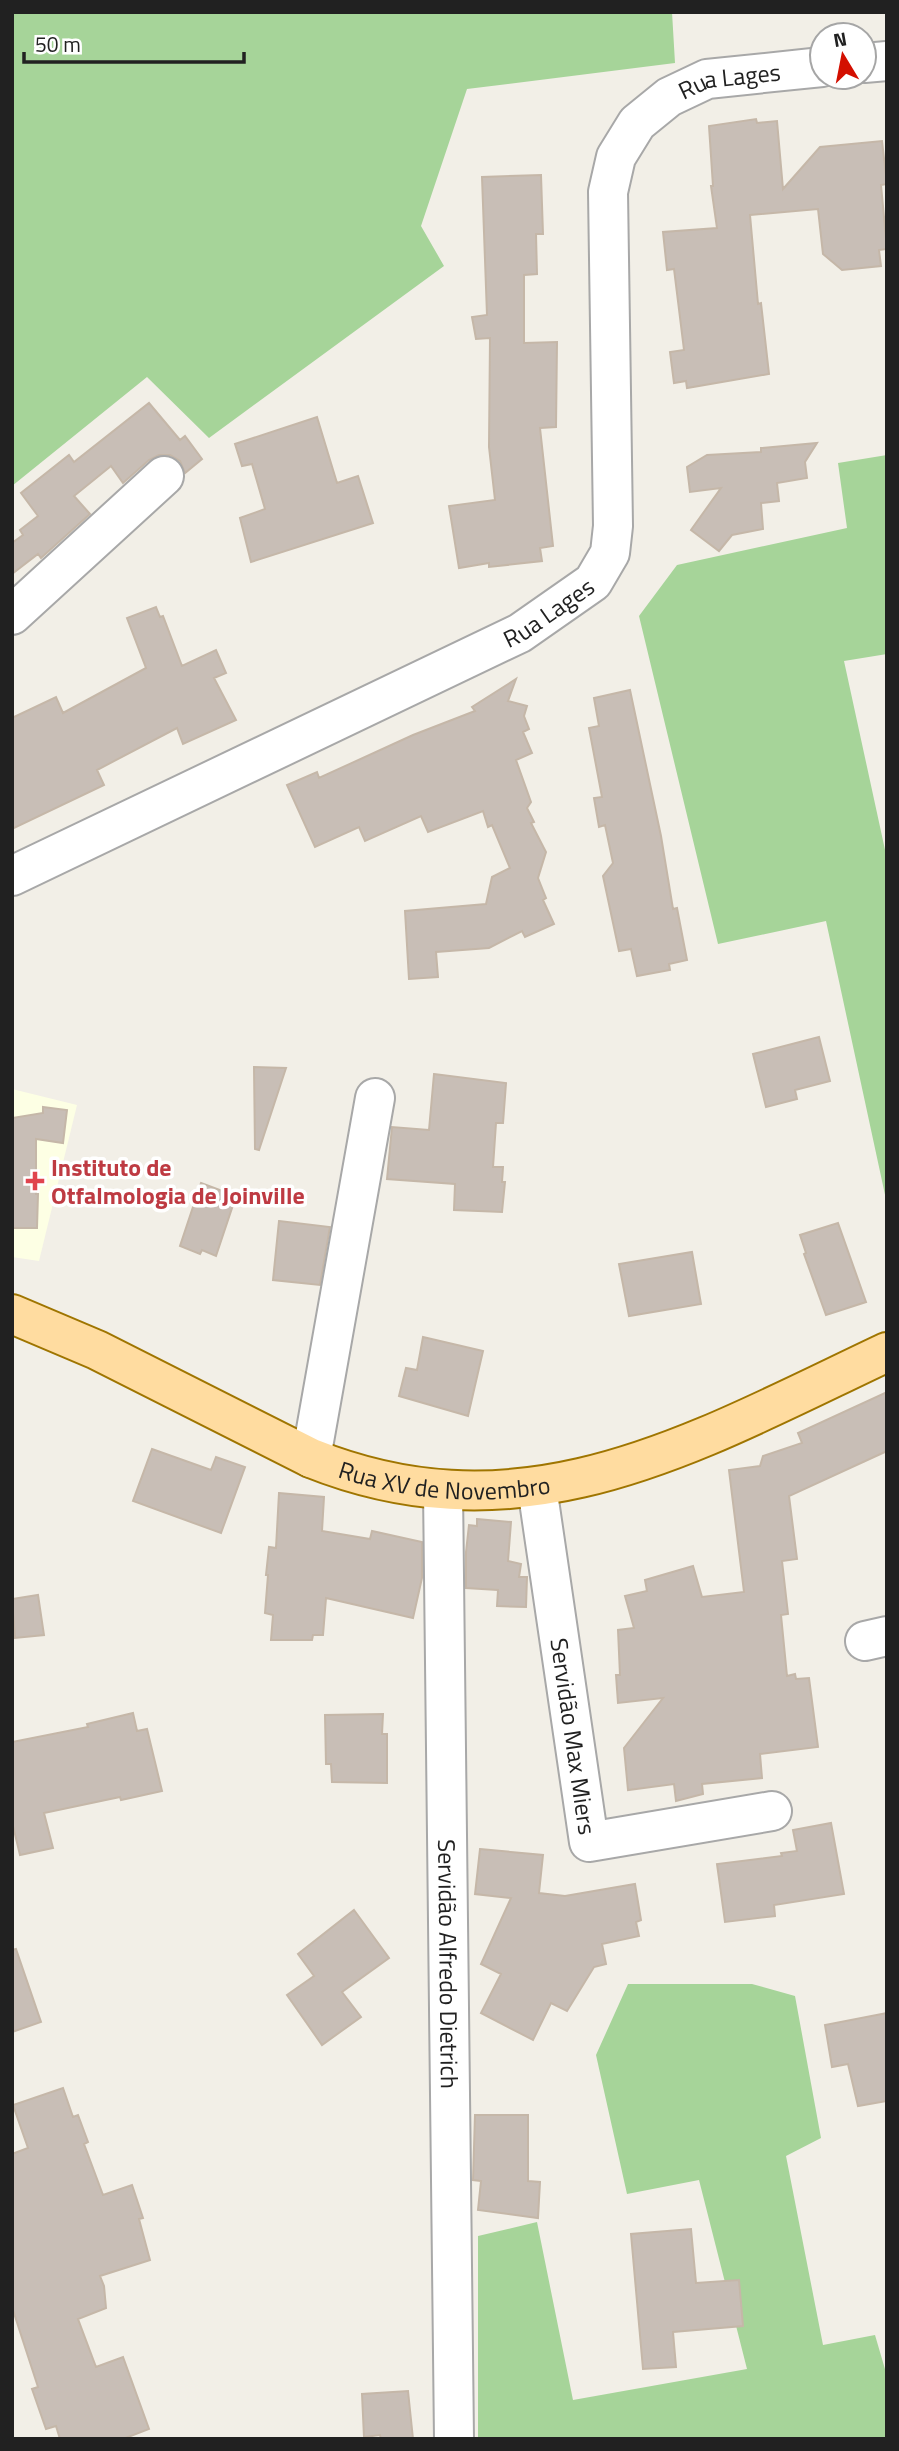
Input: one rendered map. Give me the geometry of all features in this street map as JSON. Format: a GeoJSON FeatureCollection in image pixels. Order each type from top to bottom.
{"type":"FeatureCollection","features":[{"type":"Feature","properties":{"kind":"main road","name":"Rua XV de Novembro"},"geometry":{"type":"LineString","coordinates":[[12,1314],[97,1350],[312,1458],[346,1472],[392,1484],[443,1490],[491,1491],[537,1487],[581,1480],[651,1459],[691,1444],[887,1352]]}},
{"type":"Feature","properties":{"kind":"street","name":"Rua Lages"},"geometry":{"type":"LineString","coordinates":[[12,876],[520,633],[593,582],[610,553],[614,526],[608,192],[616,158],[637,123],[669,97],[707,79],[808,68]]}},
{"type":"Feature","properties":{"kind":"street"},"geometry":{"type":"LineString","coordinates":[[12,615],[164,476]]}},
{"type":"Feature","properties":{"kind":"street"},"geometry":{"type":"LineString","coordinates":[[312,1458],[374,1098]]}},
{"type":"Feature","properties":{"kind":"street","name":"Servidão Max Miers"},"geometry":{"type":"LineString","coordinates":[[537,1487],[589,1842],[772,1811]]}},
{"type":"Feature","properties":{"kind":"street","name":"Servidão Alfredo Dietrich"},"geometry":{"type":"LineString","coordinates":[[443,1490],[454,2439]]}},
{"type":"Feature","properties":{"kind":"shaded area","name":"Instituto de Otfalmologia de Joinville"},"geometry":{"type":"Polygon","coordinates":[[[12,1089],[77,1105],[39,1261],[12,1257],[12,1089]]]}},
{"type":"Feature","properties":{"kind":"green space"},"geometry":{"type":"Polygon","coordinates":[[[12,12],[672,12],[675,63],[467,89],[421,226],[444,266],[209,438],[147,377],[12,486],[12,12]]]}},
{"type":"Feature","properties":{"kind":"green space"},"geometry":{"type":"Polygon","coordinates":[[[887,455],[887,654],[844,661],[887,859],[887,1204],[826,921],[718,944],[639,616],[677,565],[847,528],[838,463],[887,455]]]}},
{"type":"Feature","properties":{"kind":"green space"},"geometry":{"type":"Polygon","coordinates":[[[628,1984],[752,1984],[795,1996],[821,2138],[786,2156],[823,2345],[875,2335],[887,2376],[887,2439],[478,2439],[478,2236],[537,2222],[573,2400],[747,2369],[699,2180],[627,2194],[596,2055],[628,1984]]]}},
{"type":"Feature","properties":{"kind":"building"},"geometry":{"type":"Polygon","coordinates":[[[756,119],[757,123],[777,121],[783,189],[820,147],[882,141],[887,184],[881,185],[887,249],[879,250],[881,266],[842,270],[823,254],[818,209],[750,215],[758,304],[761,303],[769,374],[687,388],[686,381],[674,383],[670,352],[684,350],[674,269],[667,270],[663,232],[717,228],[711,186],[709,126],[756,119]]]}},
{"type":"Feature","properties":{"kind":"building"},"geometry":{"type":"Polygon","coordinates":[[[541,175],[543,234],[536,234],[537,274],[524,275],[524,343],[557,342],[556,427],[540,428],[553,546],[540,548],[542,561],[489,567],[489,563],[459,568],[449,506],[495,500],[489,447],[490,338],[476,339],[472,317],[487,315],[482,177],[541,175]]]}},
{"type":"Feature","properties":{"kind":"building"},"geometry":{"type":"Polygon","coordinates":[[[149,403],[180,440],[185,436],[202,459],[185,473],[180,461],[170,455],[159,455],[149,460],[123,483],[111,466],[74,496],[90,514],[41,558],[38,554],[12,574],[12,543],[23,535],[20,530],[38,516],[21,493],[69,455],[74,462],[149,403]]]}},
{"type":"Feature","properties":{"kind":"building"},"geometry":{"type":"Polygon","coordinates":[[[317,417],[337,483],[358,476],[373,523],[251,562],[240,518],[265,509],[252,464],[242,466],[235,444],[317,417]]]}},
{"type":"Feature","properties":{"kind":"building"},"geometry":{"type":"Polygon","coordinates":[[[817,443],[805,462],[807,478],[777,483],[779,501],[761,503],[763,529],[732,535],[719,551],[691,530],[721,488],[690,492],[687,467],[707,455],[761,452],[761,448],[817,443]]]}},
{"type":"Feature","properties":{"kind":"building"},"geometry":{"type":"Polygon","coordinates":[[[156,607],[160,617],[163,616],[182,666],[216,650],[226,673],[214,678],[236,720],[183,744],[177,728],[97,770],[104,785],[12,829],[12,718],[56,697],[63,713],[146,668],[127,618],[156,607]]]}},
{"type":"Feature","properties":{"kind":"building"},"geometry":{"type":"Polygon","coordinates":[[[516,679],[508,701],[527,706],[524,716],[529,729],[523,732],[532,753],[516,760],[531,802],[527,808],[534,822],[531,823],[546,852],[538,878],[546,898],[543,900],[554,924],[525,937],[522,931],[489,948],[436,952],[438,977],[409,979],[405,911],[486,904],[492,877],[510,868],[492,825],[488,827],[483,811],[428,832],[421,816],[365,841],[359,827],[315,847],[287,785],[317,772],[319,778],[413,735],[475,711],[472,707],[516,679]]]}},
{"type":"Feature","properties":{"kind":"building"},"geometry":{"type":"Polygon","coordinates":[[[630,690],[661,836],[673,909],[677,908],[687,960],[669,964],[670,970],[637,976],[631,949],[619,951],[603,876],[613,863],[605,825],[599,827],[594,798],[602,797],[589,728],[599,726],[594,698],[630,690]]]}},
{"type":"Feature","properties":{"kind":"building"},"geometry":{"type":"Polygon","coordinates":[[[819,1037],[830,1081],[795,1090],[797,1099],[766,1107],[753,1054],[819,1037]]]}},
{"type":"Feature","properties":{"kind":"building"},"geometry":{"type":"Polygon","coordinates":[[[254,1067],[286,1068],[259,1150],[255,1149],[254,1067]]]}},
{"type":"Feature","properties":{"kind":"building"},"geometry":{"type":"Polygon","coordinates":[[[434,1074],[506,1083],[503,1123],[496,1123],[493,1167],[503,1167],[502,1182],[505,1182],[502,1212],[454,1210],[455,1184],[387,1179],[392,1127],[429,1130],[434,1074]]]}},
{"type":"Feature","properties":{"kind":"building"},"geometry":{"type":"Polygon","coordinates":[[[43,1107],[67,1110],[63,1143],[36,1139],[37,1228],[12,1228],[12,1118],[43,1113],[43,1107]]]}},
{"type":"Feature","properties":{"kind":"building"},"geometry":{"type":"Polygon","coordinates":[[[201,1183],[236,1196],[216,1256],[202,1250],[200,1254],[180,1246],[201,1183]]]}},
{"type":"Feature","properties":{"kind":"building"},"geometry":{"type":"Polygon","coordinates":[[[279,1221],[330,1227],[320,1285],[273,1280],[279,1221]]]}},
{"type":"Feature","properties":{"kind":"building"},"geometry":{"type":"Polygon","coordinates":[[[838,1223],[866,1302],[826,1315],[800,1235],[838,1223]]]}},
{"type":"Feature","properties":{"kind":"building"},"geometry":{"type":"Polygon","coordinates":[[[692,1252],[701,1304],[629,1316],[619,1264],[692,1252]]]}},
{"type":"Feature","properties":{"kind":"building"},"geometry":{"type":"Polygon","coordinates":[[[423,1337],[483,1351],[468,1416],[399,1396],[406,1368],[417,1370],[423,1337]]]}},
{"type":"Feature","properties":{"kind":"building"},"geometry":{"type":"Polygon","coordinates":[[[887,1392],[887,1451],[789,1496],[797,1559],[782,1561],[788,1614],[781,1615],[787,1676],[795,1674],[796,1679],[809,1678],[818,1747],[760,1754],[762,1778],[702,1784],[703,1794],[676,1801],[674,1784],[628,1790],[624,1748],[663,1698],[618,1703],[618,1630],[634,1628],[625,1596],[647,1591],[645,1580],[693,1566],[702,1597],[744,1592],[729,1470],[760,1466],[763,1456],[802,1443],[798,1433],[887,1392]]]}},
{"type":"Feature","properties":{"kind":"building"},"geometry":{"type":"Polygon","coordinates":[[[152,1449],[211,1470],[216,1457],[245,1467],[221,1533],[133,1501],[152,1449]]]}},
{"type":"Feature","properties":{"kind":"building"},"geometry":{"type":"Polygon","coordinates":[[[279,1493],[324,1497],[322,1531],[370,1539],[372,1531],[422,1542],[422,1578],[413,1618],[326,1598],[323,1635],[313,1635],[312,1640],[271,1640],[273,1615],[265,1613],[266,1575],[269,1547],[276,1548],[279,1493]]]}},
{"type":"Feature","properties":{"kind":"building"},"geometry":{"type":"Polygon","coordinates":[[[477,1519],[511,1522],[508,1561],[521,1564],[519,1577],[527,1577],[526,1607],[497,1606],[498,1590],[466,1588],[469,1525],[477,1526],[477,1519]]]}},
{"type":"Feature","properties":{"kind":"building"},"geometry":{"type":"Polygon","coordinates":[[[38,1595],[44,1635],[15,1638],[12,1599],[38,1595]]]}},
{"type":"Feature","properties":{"kind":"building"},"geometry":{"type":"Polygon","coordinates":[[[133,1713],[137,1731],[147,1729],[162,1791],[44,1813],[53,1848],[20,1855],[12,1822],[12,1742],[88,1727],[87,1724],[133,1713]]]}},
{"type":"Feature","properties":{"kind":"building"},"geometry":{"type":"Polygon","coordinates":[[[383,1714],[382,1734],[387,1734],[387,1783],[332,1782],[331,1764],[326,1764],[325,1715],[383,1714]]]}},
{"type":"Feature","properties":{"kind":"building"},"geometry":{"type":"Polygon","coordinates":[[[831,1823],[844,1894],[774,1905],[775,1916],[725,1922],[717,1864],[782,1856],[781,1853],[797,1851],[793,1830],[831,1823]]]}},
{"type":"Feature","properties":{"kind":"building"},"geometry":{"type":"Polygon","coordinates":[[[480,1849],[543,1855],[539,1893],[565,1896],[635,1884],[641,1920],[636,1922],[639,1936],[602,1944],[606,1964],[594,1967],[567,2011],[551,2003],[533,2040],[481,2013],[501,1974],[481,1964],[511,1898],[475,1894],[480,1849]]]}},
{"type":"Feature","properties":{"kind":"building"},"geometry":{"type":"Polygon","coordinates":[[[354,1910],[389,1958],[342,1992],[361,2017],[322,2045],[287,1995],[314,1976],[298,1954],[354,1910]]]}},
{"type":"Feature","properties":{"kind":"building"},"geometry":{"type":"Polygon","coordinates":[[[16,1949],[41,2022],[12,2032],[12,1950],[16,1949]]]}},
{"type":"Feature","properties":{"kind":"building"},"geometry":{"type":"Polygon","coordinates":[[[887,2013],[887,2101],[858,2106],[848,2064],[832,2067],[825,2025],[887,2013]]]}},
{"type":"Feature","properties":{"kind":"building"},"geometry":{"type":"Polygon","coordinates":[[[63,2088],[73,2117],[78,2115],[88,2142],[84,2144],[103,2195],[132,2185],[143,2218],[139,2219],[150,2260],[100,2276],[106,2308],[78,2319],[96,2367],[123,2357],[149,2429],[123,2439],[60,2439],[56,2426],[46,2429],[32,2389],[38,2387],[12,2307],[12,2154],[28,2148],[13,2105],[63,2088]]]}},
{"type":"Feature","properties":{"kind":"building"},"geometry":{"type":"Polygon","coordinates":[[[475,2115],[528,2115],[528,2181],[540,2182],[538,2218],[478,2210],[481,2181],[473,2180],[475,2115]]]}},
{"type":"Feature","properties":{"kind":"building"},"geometry":{"type":"Polygon","coordinates":[[[691,2229],[696,2283],[739,2280],[743,2326],[673,2332],[676,2367],[643,2369],[631,2234],[691,2229]]]}},
{"type":"Feature","properties":{"kind":"building"},"geometry":{"type":"Polygon","coordinates":[[[408,2391],[413,2439],[381,2439],[380,2435],[364,2437],[362,2394],[408,2391]]]}},
{"type":"Feature","properties":{"kind":"place","name":"Instituto de Otfalmologia de Joinville"},"geometry":{"type":"Point","coordinates":[35,1181]}}]}
